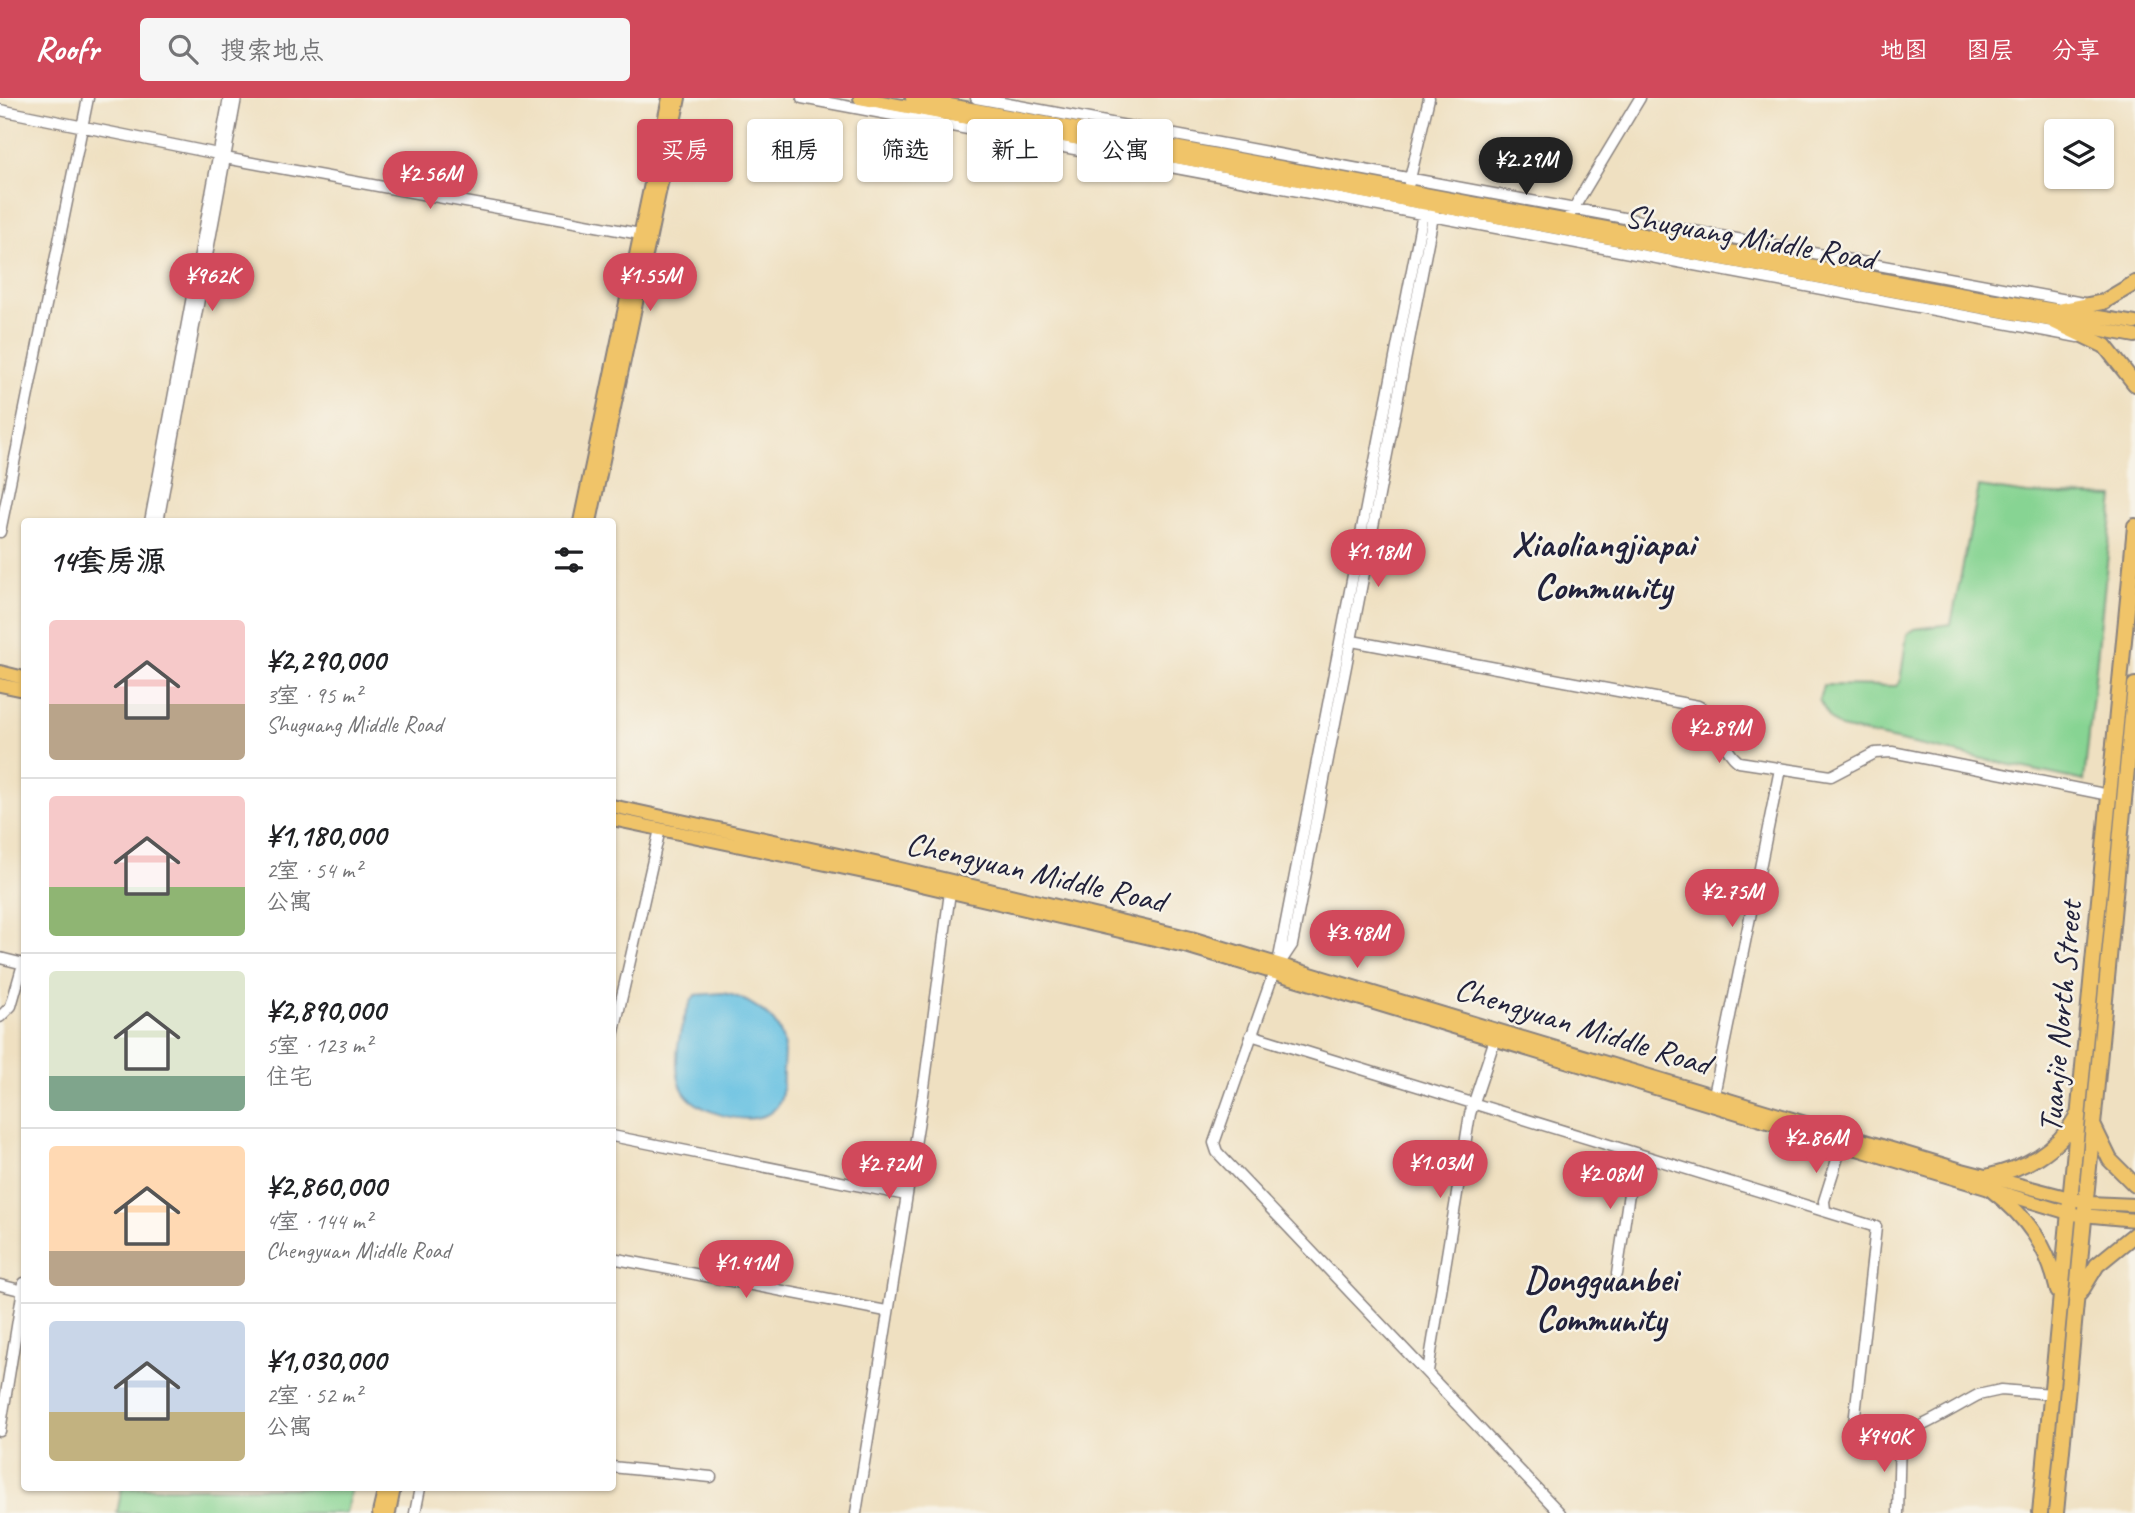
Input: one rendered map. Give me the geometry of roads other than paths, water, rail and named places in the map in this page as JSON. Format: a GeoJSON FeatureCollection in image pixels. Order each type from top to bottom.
{"type":"FeatureCollection","features":[{"type":"Feature","properties":{"kind":"highway"},"geometry":{"type":"LineString","coordinates":[[2057,316],[2115,297],[2135,283]]}},
{"type":"Feature","properties":{"kind":"highway"},"geometry":{"type":"LineString","coordinates":[[2057,316],[2112,353],[2135,384]]}},
{"type":"Feature","properties":{"kind":"highway","name":"Tuanjie North Street"},"geometry":{"type":"LineString","coordinates":[[2056,1513],[2068,1305],[2077,1208],[2079,1112],[2135,526]]}},
{"type":"Feature","properties":{"kind":"highway","name":"Tuanjie North Street"},"geometry":{"type":"LineString","coordinates":[[2077,1208],[2093,1123],[2135,685]]}},
{"type":"Feature","properties":{"kind":"highway"},"geometry":{"type":"LineString","coordinates":[[2068,1305],[2044,1248],[2023,1216],[1989,1183],[2049,1151],[2063,1137],[2079,1112]]}},
{"type":"Feature","properties":{"kind":"highway"},"geometry":{"type":"LineString","coordinates":[[2093,1123],[2110,1160],[2135,1185]]}},
{"type":"Feature","properties":{"kind":"highway"},"geometry":{"type":"LineString","coordinates":[[2068,1305],[2097,1265],[2135,1234]]}},
{"type":"Feature","properties":{"kind":"highway","name":"Tuanjie North Street"},"geometry":{"type":"LineString","coordinates":[[2040,1513],[2052,1394],[2068,1305]]}},
{"type":"Feature","properties":{"kind":"main road"},"geometry":{"type":"LineString","coordinates":[[581,518],[669,98]]}},
{"type":"Feature","properties":{"kind":"main road"},"geometry":{"type":"LineString","coordinates":[[591,518],[679,98]]}},
{"type":"Feature","properties":{"kind":"main road","name":"Shuguang Middle Road"},"geometry":{"type":"LineString","coordinates":[[860,98],[1430,205],[2057,316],[2135,323]]}},
{"type":"Feature","properties":{"kind":"main road","name":"Shuguang Middle Road"},"geometry":{"type":"LineString","coordinates":[[912,98],[1409,185],[1430,205],[1566,221],[2057,316],[2135,336]]}},
{"type":"Feature","properties":{"kind":"main road"},"geometry":{"type":"LineString","coordinates":[[0,672],[21,677]]}},
{"type":"Feature","properties":{"kind":"main road"},"geometry":{"type":"LineString","coordinates":[[0,684],[21,689]]}},
{"type":"Feature","properties":{"kind":"main road","name":"Chengyuan Middle Road"},"geometry":{"type":"LineString","coordinates":[[616,807],[1191,938],[1495,1039],[1842,1144],[2077,1208]]}},
{"type":"Feature","properties":{"kind":"main road","name":"Chengyuan Middle Road"},"geometry":{"type":"LineString","coordinates":[[616,821],[950,892],[1276,968],[1714,1095],[1989,1183]]}},
{"type":"Feature","properties":{"kind":"main road"},"geometry":{"type":"LineString","coordinates":[[2077,1208],[2135,1205]]}},
{"type":"Feature","properties":{"kind":"main road"},"geometry":{"type":"LineString","coordinates":[[2077,1208],[2135,1220]]}},
{"type":"Feature","properties":{"kind":"main road"},"geometry":{"type":"LineString","coordinates":[[379,1513],[384,1491]]}},
{"type":"Feature","properties":{"kind":"main road"},"geometry":{"type":"LineString","coordinates":[[389,1513],[393,1491]]}},
{"type":"Feature","properties":{"kind":"street"},"geometry":{"type":"LineString","coordinates":[[0,532],[3,500],[88,98]]}},
{"type":"Feature","properties":{"kind":"street"},"geometry":{"type":"LineString","coordinates":[[159,518],[222,156],[229,98]]}},
{"type":"Feature","properties":{"kind":"street"},"geometry":{"type":"LineString","coordinates":[[151,518],[222,156],[236,98]]}},
{"type":"Feature","properties":{"kind":"street"},"geometry":{"type":"LineString","coordinates":[[802,98],[1430,205],[2097,341]]}},
{"type":"Feature","properties":{"kind":"street"},"geometry":{"type":"LineString","coordinates":[[976,98],[1409,185],[1573,208],[2090,304]]}},
{"type":"Feature","properties":{"kind":"street"},"geometry":{"type":"LineString","coordinates":[[1409,185],[1429,98]]}},
{"type":"Feature","properties":{"kind":"street"},"geometry":{"type":"LineString","coordinates":[[1566,221],[1640,98]]}},
{"type":"Feature","properties":{"kind":"street"},"geometry":{"type":"LineString","coordinates":[[0,110],[222,156],[640,234]]}},
{"type":"Feature","properties":{"kind":"street"},"geometry":{"type":"LineString","coordinates":[[1276,968],[1292,945],[1297,925],[1352,641],[1430,205]]}},
{"type":"Feature","properties":{"kind":"street"},"geometry":{"type":"LineString","coordinates":[[1430,205],[1276,968],[1215,1132],[1217,1153],[1428,1371],[1560,1513]]}},
{"type":"Feature","properties":{"kind":"street"},"geometry":{"type":"LineString","coordinates":[[1352,641],[1698,706],[1709,715],[1733,758],[1780,769],[1831,776],[1875,753],[1892,751],[2109,795]]}},
{"type":"Feature","properties":{"kind":"street"},"geometry":{"type":"LineString","coordinates":[[1714,1095],[1780,769]]}},
{"type":"Feature","properties":{"kind":"street"},"geometry":{"type":"LineString","coordinates":[[616,1022],[660,829]]}},
{"type":"Feature","properties":{"kind":"street"},"geometry":{"type":"LineString","coordinates":[[856,1513],[950,892]]}},
{"type":"Feature","properties":{"kind":"street"},"geometry":{"type":"LineString","coordinates":[[0,958],[21,963]]}},
{"type":"Feature","properties":{"kind":"street"},"geometry":{"type":"LineString","coordinates":[[0,1017],[11,1006],[21,974]]}},
{"type":"Feature","properties":{"kind":"street"},"geometry":{"type":"LineString","coordinates":[[1251,1035],[1875,1227],[1852,1442],[1874,1443],[1900,1437],[1978,1395],[2001,1390],[2052,1394]]}},
{"type":"Feature","properties":{"kind":"street"},"geometry":{"type":"LineString","coordinates":[[1428,1371],[1473,1105],[1495,1039]]}},
{"type":"Feature","properties":{"kind":"street"},"geometry":{"type":"LineString","coordinates":[[616,1137],[906,1195]]}},
{"type":"Feature","properties":{"kind":"street"},"geometry":{"type":"LineString","coordinates":[[1825,1210],[1824,1200],[1842,1144]]}},
{"type":"Feature","properties":{"kind":"street"},"geometry":{"type":"LineString","coordinates":[[1616,1274],[1635,1153]]}},
{"type":"Feature","properties":{"kind":"street"},"geometry":{"type":"LineString","coordinates":[[616,1259],[886,1311]]}},
{"type":"Feature","properties":{"kind":"street"},"geometry":{"type":"LineString","coordinates":[[0,1285],[21,1288]]}},
{"type":"Feature","properties":{"kind":"street"},"geometry":{"type":"LineString","coordinates":[[0,1431],[21,1306]]}},
{"type":"Feature","properties":{"kind":"street"},"geometry":{"type":"LineString","coordinates":[[1898,1513],[1900,1437]]}},
{"type":"Feature","properties":{"kind":"street"},"geometry":{"type":"LineString","coordinates":[[616,1467],[710,1477]]}},
{"type":"Feature","properties":{"kind":"street"},"geometry":{"type":"LineString","coordinates":[[415,1513],[419,1491]]}},
{"type":"Feature","properties":{"kind":"water"},"geometry":{"type":"Polygon","coordinates":[[[723,993],[749,1002],[765,1014],[778,1028],[783,1040],[781,1099],[771,1112],[761,1117],[734,1118],[707,1110],[688,1097],[678,1075],[681,1031],[695,995],[723,993]]]}},
{"type":"Feature","properties":{"kind":"district","name":"Xiaoliangjiapai Community"},"geometry":{"type":"Point","coordinates":[1603,564]}},
{"type":"Feature","properties":{"kind":"district","name":"Dongguanbei Community"},"geometry":{"type":"Point","coordinates":[1601,1299]}}]}
